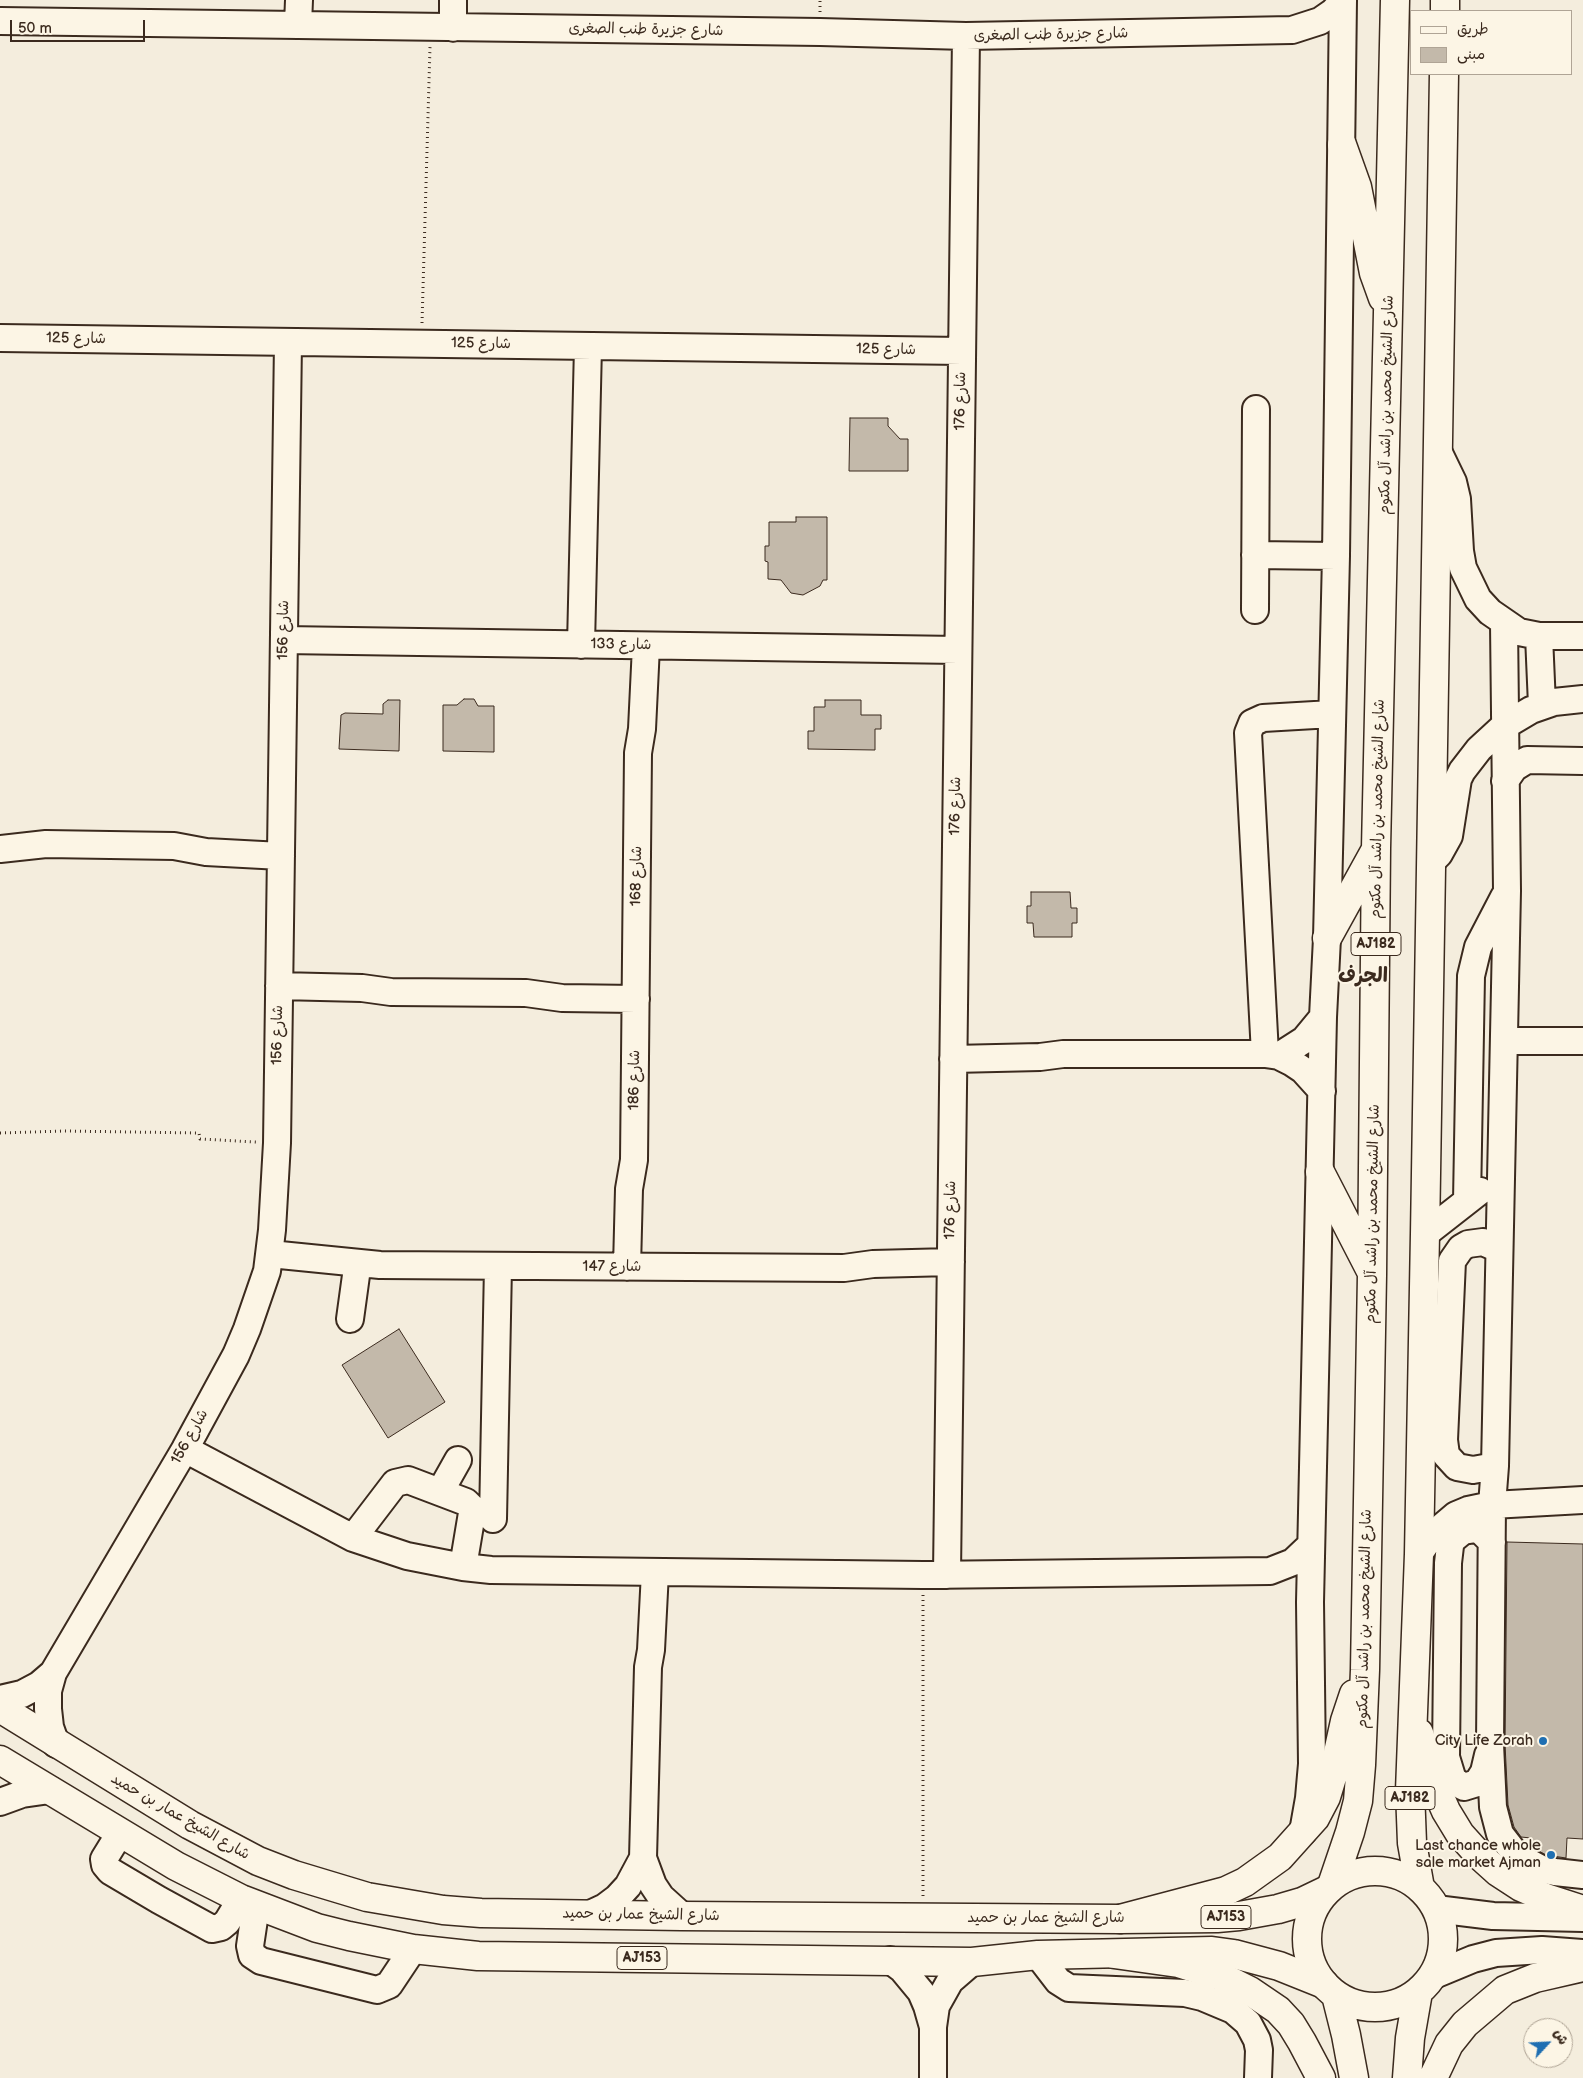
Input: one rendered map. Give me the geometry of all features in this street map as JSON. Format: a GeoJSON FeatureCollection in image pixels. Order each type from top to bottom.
{"type":"FeatureCollection","features":[{"type":"Feature","properties":{"kind":"main road","name":"شارع الشيخ محمد بن راشد آل مكتوم"},"geometry":{"type":"LineString","coordinates":[[1330,1887],[1350,1832],[1358,1801],[1365,1670],[1372,1275],[1376,848],[1390,314],[1395,0]]}},
{"type":"Feature","properties":{"kind":"main road","name":"AJ182"},"geometry":{"type":"LineString","coordinates":[[1428,1898],[1412,1843],[1410,1816],[1412,1708],[1419,1554],[1444,75]]}},
{"type":"Feature","properties":{"kind":"main road"},"geometry":{"type":"LineString","coordinates":[[1342,145],[1363,209],[1374,273],[1390,314]]}},
{"type":"Feature","properties":{"kind":"main road"},"geometry":{"type":"LineString","coordinates":[[1327,938],[1376,848]]}},
{"type":"Feature","properties":{"kind":"main road"},"geometry":{"type":"LineString","coordinates":[[1320,1172],[1372,1275]]}},
{"type":"Feature","properties":{"kind":"main road"},"geometry":{"type":"LineString","coordinates":[[1120,1919],[1206,1898],[1245,1882],[1280,1858],[1315,1818],[1326,1797],[1348,1710],[1365,1670]]}},
{"type":"Feature","properties":{"kind":"main road","name":"شارع الشيخ عمار بن حميد"},"geometry":{"type":"LineString","coordinates":[[0,1708],[56,1744],[223,1844],[294,1875],[330,1887],[367,1897],[443,1910],[481,1913],[682,1916],[1120,1919],[1239,1916],[1302,1902],[1330,1887]]}},
{"type":"Feature","properties":{"kind":"main road"},"geometry":{"type":"LineString","coordinates":[[1412,1708],[1435,1786],[1446,1811],[1460,1834],[1498,1872],[1521,1887],[1546,1898],[1583,1910]]}},
{"type":"Feature","properties":{"kind":"main road","name":"AJ153"},"geometry":{"type":"LineString","coordinates":[[0,1760],[197,1878],[248,1902],[317,1928],[413,1949],[478,1956],[972,1962],[1038,1955],[1212,1951],[1234,1954],[1279,1966],[1330,1989]]}},
{"type":"Feature","properties":{"kind":"main road"},"geometry":{"type":"LineString","coordinates":[[1407,2078],[1410,2038],[1425,1984],[1440,1960],[1443,1943],[1442,1926],[1428,1898],[1407,1878],[1392,1872],[1376,1870],[1361,1871],[1346,1876],[1330,1887],[1316,1903],[1309,1919],[1306,1936],[1308,1953],[1314,1970],[1330,1989],[1356,2004],[1377,2007],[1399,2003],[1425,1984]]}},
{"type":"Feature","properties":{"kind":"main road"},"geometry":{"type":"LineString","coordinates":[[1114,1954],[1178,1963],[1220,1976],[1250,1991],[1278,2010],[1291,2024],[1321,2078]]}},
{"type":"Feature","properties":{"kind":"main road"},"geometry":{"type":"LineString","coordinates":[[1433,2078],[1449,2044],[1465,2024],[1505,1990],[1535,1978],[1583,1967]]}},
{"type":"Feature","properties":{"kind":"main road"},"geometry":{"type":"LineString","coordinates":[[1330,1989],[1346,2034],[1354,2078]]}},
{"type":"Feature","properties":{"kind":"street"},"geometry":{"type":"LineString","coordinates":[[441,27],[453,0]]}},
{"type":"Feature","properties":{"kind":"street"},"geometry":{"type":"LineString","coordinates":[[1303,1832],[1312,1764],[1311,1545],[1336,556],[1343,1]]}},
{"type":"Feature","properties":{"kind":"street","name":"شارع جزيرة طنب الصغرى"},"geometry":{"type":"LineString","coordinates":[[1292,30],[1320,21],[1333,12],[1343,1]]}},
{"type":"Feature","properties":{"kind":"street","name":"شارع جزيرة طنب الصغرى"},"geometry":{"type":"LineString","coordinates":[[0,21],[68,11],[298,13],[441,27],[966,36],[1292,30],[1320,39],[1332,48],[1341,59]]}},
{"type":"Feature","properties":{"kind":"street","name":"شارع 176"},"geometry":{"type":"LineString","coordinates":[[935,1575],[951,1269],[966,36]]}},
{"type":"Feature","properties":{"kind":"street","name":"شارع 125"},"geometry":{"type":"LineString","coordinates":[[0,338],[962,351]]}},
{"type":"Feature","properties":{"kind":"street","name":"شارع 156"},"geometry":{"type":"LineString","coordinates":[[56,1744],[50,1726],[48,1708],[48,1690],[53,1673],[184,1449],[236,1355],[247,1329],[268,1262],[277,1143],[288,342]]}},
{"type":"Feature","properties":{"kind":"street"},"geometry":{"type":"LineString","coordinates":[[581,645],[588,346]]}},
{"type":"Feature","properties":{"kind":"street"},"geometry":{"type":"LineString","coordinates":[[1255,610],[1256,409]]}},
{"type":"Feature","properties":{"kind":"street"},"geometry":{"type":"LineString","coordinates":[[1438,451],[1453,482],[1457,500],[1463,568],[1478,599],[1504,624],[1519,632],[1539,636],[1583,636]]}},
{"type":"Feature","properties":{"kind":"street"},"geometry":{"type":"LineString","coordinates":[[1255,555],[1336,556]]}},
{"type":"Feature","properties":{"kind":"street"},"geometry":{"type":"LineString","coordinates":[[1504,624],[1507,891],[1495,1466],[1492,1505],[1490,1744],[1494,1814],[1500,1834],[1517,1856],[1541,1869],[1583,1874]]}},
{"type":"Feature","properties":{"kind":"street"},"geometry":{"type":"LineString","coordinates":[[1539,636],[1542,705]]}},
{"type":"Feature","properties":{"kind":"street","name":"شارع 133"},"geometry":{"type":"LineString","coordinates":[[284,640],[958,650]]}},
{"type":"Feature","properties":{"kind":"street","name":"شارع 168"},"geometry":{"type":"LineString","coordinates":[[636,993],[638,753],[642,722],[638,645]]}},
{"type":"Feature","properties":{"kind":"street"},"geometry":{"type":"LineString","coordinates":[[1432,861],[1449,836],[1456,788],[1462,771],[1479,748],[1504,726],[1542,705],[1566,700],[1583,700]]}},
{"type":"Feature","properties":{"kind":"street"},"geometry":{"type":"LineString","coordinates":[[1272,1055],[1248,733],[1252,723],[1263,718],[1332,714]]}},
{"type":"Feature","properties":{"kind":"street"},"geometry":{"type":"LineString","coordinates":[[1505,781],[1514,768],[1527,760],[1583,761]]}},
{"type":"Feature","properties":{"kind":"street"},"geometry":{"type":"LineString","coordinates":[[0,838],[46,844],[174,846],[206,852],[281,849]]}},
{"type":"Feature","properties":{"kind":"street"},"geometry":{"type":"LineString","coordinates":[[0,849],[46,844]]}},
{"type":"Feature","properties":{"kind":"street"},"geometry":{"type":"LineString","coordinates":[[1466,1201],[1471,976],[1478,947],[1507,891]]}},
{"type":"Feature","properties":{"kind":"street"},"geometry":{"type":"LineString","coordinates":[[279,992],[360,997],[391,992],[526,993],[562,998],[636,993]]}},
{"type":"Feature","properties":{"kind":"street","name":"شارع 186"},"geometry":{"type":"LineString","coordinates":[[634,1267],[630,1189],[634,1160],[636,993]]}},
{"type":"Feature","properties":{"kind":"street"},"geometry":{"type":"LineString","coordinates":[[953,1052],[1040,1057],[1063,1054],[1272,1055],[1304,1040],[1323,1017]]}},
{"type":"Feature","properties":{"kind":"street"},"geometry":{"type":"LineString","coordinates":[[1504,1041],[1583,1041]]}},
{"type":"Feature","properties":{"kind":"street"},"geometry":{"type":"LineString","coordinates":[[1272,1055],[1303,1070],[1322,1091]]}},
{"type":"Feature","properties":{"kind":"street"},"geometry":{"type":"LineString","coordinates":[[1425,1234],[1500,1175]]}},
{"type":"Feature","properties":{"kind":"street"},"geometry":{"type":"LineString","coordinates":[[1495,1466],[1473,1470],[1457,1467],[1446,1455],[1444,1440],[1452,1261],[1461,1248],[1468,1244],[1483,1242],[1499,1249]]}},
{"type":"Feature","properties":{"kind":"street","name":"شارع 147"},"geometry":{"type":"LineString","coordinates":[[268,1262],[333,1271],[369,1267],[498,1266],[844,1268],[874,1273],[951,1269]]}},
{"type":"Feature","properties":{"kind":"street"},"geometry":{"type":"LineString","coordinates":[[493,1519],[498,1266]]}},
{"type":"Feature","properties":{"kind":"street"},"geometry":{"type":"LineString","coordinates":[[350,1318],[369,1267]]}},
{"type":"Feature","properties":{"kind":"street"},"geometry":{"type":"LineString","coordinates":[[184,1449],[352,1538],[406,1556],[463,1567],[491,1570],[935,1575],[1270,1571],[1282,1574],[1294,1581],[1303,1590],[1310,1602]]}},
{"type":"Feature","properties":{"kind":"street"},"geometry":{"type":"LineString","coordinates":[[440,1492],[458,1460]]}},
{"type":"Feature","properties":{"kind":"street"},"geometry":{"type":"LineString","coordinates":[[352,1538],[392,1486],[399,1481],[408,1480],[466,1502],[472,1510],[463,1567]]}},
{"type":"Feature","properties":{"kind":"street"},"geometry":{"type":"LineString","coordinates":[[1419,1554],[1430,1538],[1456,1515],[1468,1510],[1492,1505],[1583,1500]]}},
{"type":"Feature","properties":{"kind":"street"},"geometry":{"type":"LineString","coordinates":[[1490,1744],[1484,1772],[1477,1783],[1464,1786],[1452,1780],[1446,1757],[1450,1546],[1456,1535],[1470,1528],[1482,1532],[1492,1542]]}},
{"type":"Feature","properties":{"kind":"street"},"geometry":{"type":"LineString","coordinates":[[1270,1571],[1293,1562],[1311,1545]]}},
{"type":"Feature","properties":{"kind":"street"},"geometry":{"type":"LineString","coordinates":[[590,1914],[618,1898],[637,1873],[642,1858],[648,1667],[652,1650],[648,1572]]}},
{"type":"Feature","properties":{"kind":"street","name":"شارع 156"},"geometry":{"type":"LineString","coordinates":[[0,1699],[22,1694],[39,1685],[53,1673]]}},
{"type":"Feature","properties":{"kind":"street"},"geometry":{"type":"LineString","coordinates":[[0,1802],[22,1794],[50,1790]]}},
{"type":"Feature","properties":{"kind":"street"},"geometry":{"type":"LineString","coordinates":[[120,1833],[104,1859],[105,1865],[159,1900],[212,1929],[221,1927],[248,1902]]}},
{"type":"Feature","properties":{"kind":"street"},"geometry":{"type":"LineString","coordinates":[[642,1858],[652,1885],[661,1897],[682,1916]]}},
{"type":"Feature","properties":{"kind":"street"},"geometry":{"type":"LineString","coordinates":[[1428,1898],[1493,1916],[1583,1918]]}},
{"type":"Feature","properties":{"kind":"street"},"geometry":{"type":"LineString","coordinates":[[248,1902],[250,1946],[252,1955],[261,1961],[377,1990],[388,1985],[413,1949]]}},
{"type":"Feature","properties":{"kind":"street"},"geometry":{"type":"LineString","coordinates":[[1425,1984],[1473,1959],[1496,1953],[1542,1950],[1583,1953]]}},
{"type":"Feature","properties":{"kind":"street"},"geometry":{"type":"LineString","coordinates":[[1038,1955],[1058,1981],[1069,1988],[1185,1993],[1202,1997],[1233,2010],[1248,2023],[1257,2040],[1259,2050],[1258,2078]]}},
{"type":"Feature","properties":{"kind":"street"},"geometry":{"type":"LineString","coordinates":[[890,1960],[907,1975],[921,1992],[933,2027]]}},
{"type":"Feature","properties":{"kind":"street"},"geometry":{"type":"LineString","coordinates":[[933,2078],[933,2027],[936,2006],[942,1993],[960,1971],[972,1962]]}},
{"type":"Feature","properties":{"kind":"street"},"geometry":{"type":"LineString","coordinates":[[1302,2042],[1305,2078]]}},
{"type":"Feature","properties":{"kind":"path"},"geometry":{"type":"LineString","coordinates":[[422,343],[441,27]]}},
{"type":"Feature","properties":{"kind":"path"},"geometry":{"type":"LineString","coordinates":[[0,1133],[199,1133],[200,1139],[277,1143]]}},
{"type":"Feature","properties":{"kind":"path"},"geometry":{"type":"LineString","coordinates":[[923,1917],[935,1575]]}},
{"type":"Feature","properties":{"kind":"building"},"geometry":{"type":"Polygon","coordinates":[[[850,418],[888,418],[888,426],[900,439],[908,439],[908,471],[849,471],[850,418]]]}},
{"type":"Feature","properties":{"kind":"building"},"geometry":{"type":"Polygon","coordinates":[[[796,517],[827,517],[827,580],[823,580],[820,586],[803,595],[791,593],[781,580],[768,579],[768,562],[765,561],[765,546],[769,546],[769,522],[796,522],[796,517]]]}},
{"type":"Feature","properties":{"kind":"building"},"geometry":{"type":"Polygon","coordinates":[[[464,699],[474,699],[478,706],[494,706],[494,752],[443,751],[443,705],[457,705],[464,699]]]}},
{"type":"Feature","properties":{"kind":"building"},"geometry":{"type":"Polygon","coordinates":[[[388,700],[400,700],[399,751],[339,749],[341,715],[345,713],[383,714],[383,704],[388,700]]]}},
{"type":"Feature","properties":{"kind":"building"},"geometry":{"type":"Polygon","coordinates":[[[825,700],[861,700],[861,715],[881,715],[881,729],[875,729],[875,750],[808,749],[808,731],[814,731],[814,707],[825,707],[825,700]]]}},
{"type":"Feature","properties":{"kind":"building"},"geometry":{"type":"Polygon","coordinates":[[[1031,892],[1070,892],[1071,908],[1077,908],[1077,923],[1072,923],[1072,937],[1034,937],[1033,923],[1027,923],[1027,906],[1031,906],[1031,892]]]}},
{"type":"Feature","properties":{"kind":"building"},"geometry":{"type":"Polygon","coordinates":[[[399,1329],[445,1402],[388,1438],[342,1365],[399,1329]]]}},
{"type":"Feature","properties":{"kind":"building","name":"City Life Zorah"},"geometry":{"type":"Polygon","coordinates":[[[1507,1542],[1583,1544],[1583,1839],[1567,1838],[1566,1858],[1546,1855],[1531,1847],[1531,1838],[1521,1837],[1514,1827],[1508,1805],[1505,1744],[1507,1542]]]}},
{"type":"Feature","properties":{"kind":"place","name":"City Life Zorah"},"geometry":{"type":"Point","coordinates":[1543,1741]}},
{"type":"Feature","properties":{"kind":"place","name":"Last chance whole sale market Ajman"},"geometry":{"type":"Point","coordinates":[1551,1855]}},
{"type":"Feature","properties":{"kind":"district","name":"الجرف"},"geometry":{"type":"Point","coordinates":[1363,977]}}]}
